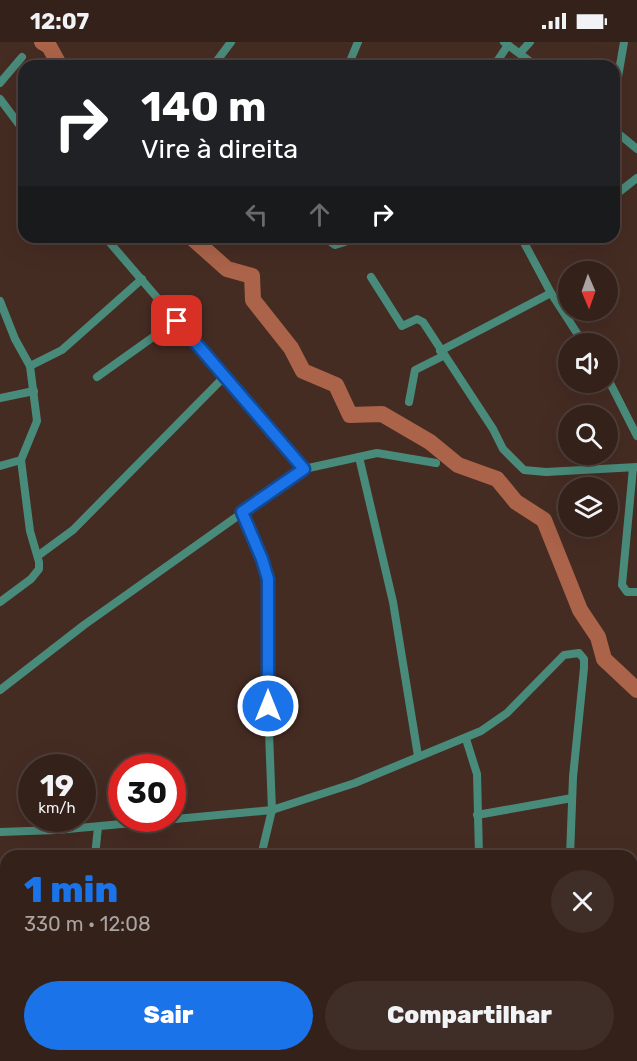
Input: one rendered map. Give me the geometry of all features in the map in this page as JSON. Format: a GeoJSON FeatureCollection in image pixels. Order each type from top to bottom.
{"type":"FeatureCollection","features":[{"type":"Feature","properties":{"kind":"street"},"geometry":{"type":"LineString","coordinates":[[218,60],[231,42]]}},
{"type":"Feature","properties":{"kind":"street"},"geometry":{"type":"LineString","coordinates":[[350,60],[358,42]]}},
{"type":"Feature","properties":{"kind":"street"},"geometry":{"type":"LineString","coordinates":[[520,53],[530,42]]}},
{"type":"Feature","properties":{"kind":"street"},"geometry":{"type":"LineString","coordinates":[[620,65],[624,42]]}},
{"type":"Feature","properties":{"kind":"street"},"geometry":{"type":"LineString","coordinates":[[497,60],[506,44],[529,60]]}},
{"type":"Feature","properties":{"kind":"street"},"geometry":{"type":"LineString","coordinates":[[0,82],[18,62]]}},
{"type":"Feature","properties":{"kind":"street"},"geometry":{"type":"LineString","coordinates":[[0,99],[18,123]]}},
{"type":"Feature","properties":{"kind":"street"},"geometry":{"type":"LineString","coordinates":[[620,135],[637,149]]}},
{"type":"Feature","properties":{"kind":"street"},"geometry":{"type":"LineString","coordinates":[[620,191],[637,178]]}},
{"type":"Feature","properties":{"kind":"street"},"geometry":{"type":"LineString","coordinates":[[110,243],[304,469]]}},
{"type":"Feature","properties":{"kind":"street"},"geometry":{"type":"LineString","coordinates":[[524,243],[577,333]]}},
{"type":"Feature","properties":{"kind":"street"},"geometry":{"type":"LineString","coordinates":[[371,278],[402,326],[420,319],[493,429],[503,449],[524,470],[546,472],[635,468],[622,585],[627,592],[637,592]]}},
{"type":"Feature","properties":{"kind":"street"},"geometry":{"type":"LineString","coordinates":[[30,366],[63,351],[142,279]]}},
{"type":"Feature","properties":{"kind":"street"},"geometry":{"type":"LineString","coordinates":[[409,402],[415,370],[551,292]]}},
{"type":"Feature","properties":{"kind":"street"},"geometry":{"type":"LineString","coordinates":[[0,301],[15,339],[30,366],[34,391],[37,421],[32,438],[21,460],[30,531],[39,555],[36,573],[0,602]]}},
{"type":"Feature","properties":{"kind":"street"},"geometry":{"type":"LineString","coordinates":[[97,377],[177,321]]}},
{"type":"Feature","properties":{"kind":"street"},"geometry":{"type":"LineString","coordinates":[[39,555],[77,527],[225,376]]}},
{"type":"Feature","properties":{"kind":"street"},"geometry":{"type":"LineString","coordinates":[[0,398],[34,391]]}},
{"type":"Feature","properties":{"kind":"street"},"geometry":{"type":"LineString","coordinates":[[615,393],[637,436]]}},
{"type":"Feature","properties":{"kind":"street"},"geometry":{"type":"LineString","coordinates":[[0,690],[84,625],[304,469],[376,453],[436,463]]}},
{"type":"Feature","properties":{"kind":"street"},"geometry":{"type":"LineString","coordinates":[[359,458],[393,602],[417,756]]}},
{"type":"Feature","properties":{"kind":"street"},"geometry":{"type":"LineString","coordinates":[[0,466],[21,460]]}},
{"type":"Feature","properties":{"kind":"street"},"geometry":{"type":"LineString","coordinates":[[242,512],[268,579],[268,706],[272,810],[262,850]]}},
{"type":"Feature","properties":{"kind":"street"},"geometry":{"type":"LineString","coordinates":[[0,832],[98,827],[272,810],[355,783],[417,756],[466,739],[507,713],[564,655],[579,653],[584,658],[584,668],[572,798],[570,850]]}},
{"type":"Feature","properties":{"kind":"street"},"geometry":{"type":"LineString","coordinates":[[466,739],[476,766],[479,850]]}},
{"type":"Feature","properties":{"kind":"street"},"geometry":{"type":"LineString","coordinates":[[477,815],[572,798]]}},
{"type":"Feature","properties":{"kind":"street"},"geometry":{"type":"LineString","coordinates":[[96,850],[98,827]]}},
{"type":"Feature","properties":{"kind":"waterway"},"geometry":{"type":"LineString","coordinates":[[42,42],[49,46],[57,60]]}},
{"type":"Feature","properties":{"kind":"waterway"},"geometry":{"type":"LineString","coordinates":[[198,243],[227,269],[252,276],[253,300],[291,348],[303,371],[336,385],[350,415],[382,414],[430,442],[458,465],[497,479],[516,502],[544,520],[580,610],[598,637],[604,659],[637,690]]}},
{"type":"Feature","properties":{"kind":"route"},"geometry":{"type":"LineString","coordinates":[[177,321],[304,469],[242,512],[268,579],[268,706]]}}]}
